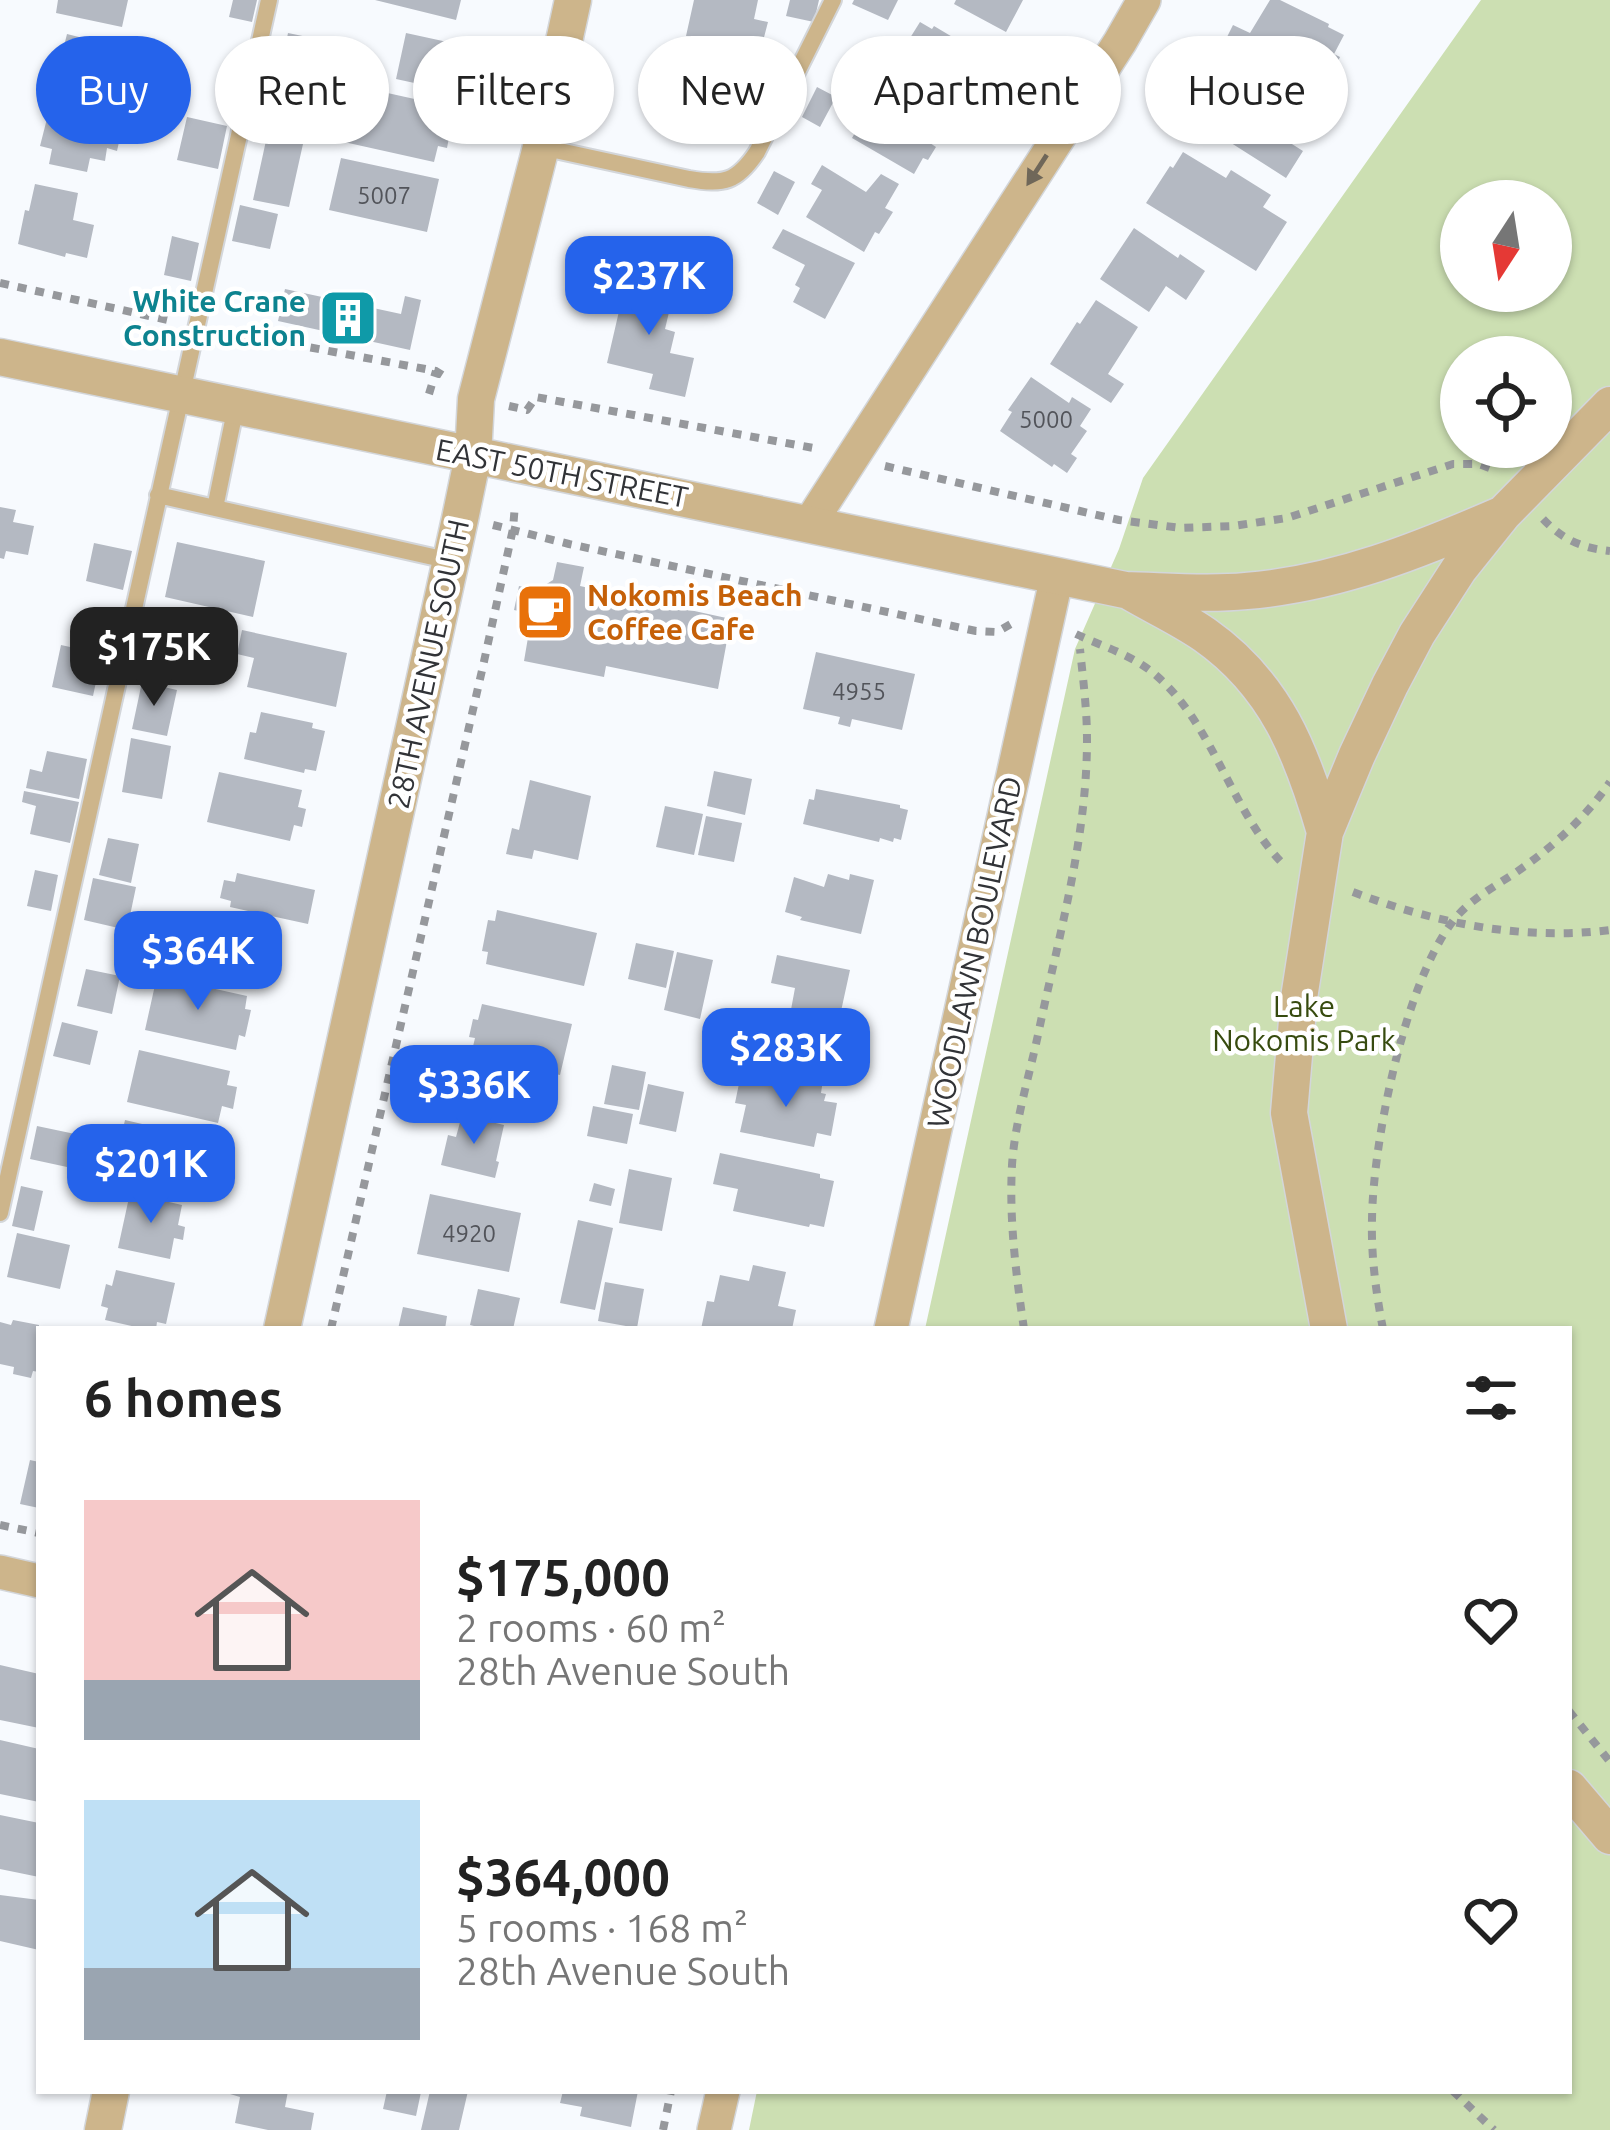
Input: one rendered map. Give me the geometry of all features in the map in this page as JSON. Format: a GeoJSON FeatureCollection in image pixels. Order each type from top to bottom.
{"type":"FeatureCollection","features":[{"type":"Feature","properties":{"kind":"street","name":"28TH AVENUE SOUTH"},"geometry":{"type":"LineString","coordinates":[[283,1326],[473,456],[476,399],[541,147],[573,0]]}},
{"type":"Feature","properties":{"kind":"street"},"geometry":{"type":"LineString","coordinates":[[810,523],[1144,0]]}},
{"type":"Feature","properties":{"kind":"street","name":"EAST 50TH STREET"},"geometry":{"type":"LineString","coordinates":[[0,357],[1125,590],[1229,592],[1307,583],[1386,561],[1503,514]]}},
{"type":"Feature","properties":{"kind":"street"},"geometry":{"type":"LineString","coordinates":[[1328,1326],[1289,1113],[1299,998],[1325,832],[1406,654],[1459,569],[1503,514],[1610,405]]}},
{"type":"Feature","properties":{"kind":"street","name":"WOODLAWN BOULEVARD"},"geometry":{"type":"LineString","coordinates":[[891,1326],[1057,576]]}},
{"type":"Feature","properties":{"kind":"street","name":"EAST 50TH STREET"},"geometry":{"type":"LineString","coordinates":[[1125,590],[1206,636],[1258,683],[1294,740],[1325,832]]}},
{"type":"Feature","properties":{"kind":"street"},"geometry":{"type":"LineString","coordinates":[[0,1572],[36,1580]]}},
{"type":"Feature","properties":{"kind":"street"},"geometry":{"type":"LineString","coordinates":[[1572,1792],[1610,1836]]}},
{"type":"Feature","properties":{"kind":"street"},"geometry":{"type":"LineString","coordinates":[[103,2130],[110,2094]]}},
{"type":"Feature","properties":{"kind":"street"},"geometry":{"type":"LineString","coordinates":[[714,2130],[722,2094]]}},
{"type":"Feature","properties":{"kind":"lane"},"geometry":{"type":"LineString","coordinates":[[0,1213],[269,0]]}},
{"type":"Feature","properties":{"kind":"lane"},"geometry":{"type":"LineString","coordinates":[[541,147],[689,179],[729,180],[757,152],[833,0]]}},
{"type":"Feature","properties":{"kind":"lane"},"geometry":{"type":"LineString","coordinates":[[215,508],[236,406]]}},
{"type":"Feature","properties":{"kind":"lane"},"geometry":{"type":"LineString","coordinates":[[158,495],[451,561]]}},
{"type":"Feature","properties":{"kind":"path"},"geometry":{"type":"LineString","coordinates":[[429,394],[436,371]]}},
{"type":"Feature","properties":{"kind":"path"},"geometry":{"type":"LineString","coordinates":[[527,410],[536,398],[819,449]]}},
{"type":"Feature","properties":{"kind":"path"},"geometry":{"type":"LineString","coordinates":[[874,466],[1119,520],[1181,528],[1287,518],[1453,464],[1479,464],[1501,475]]}},
{"type":"Feature","properties":{"kind":"path"},"geometry":{"type":"LineString","coordinates":[[332,1326],[515,504]]}},
{"type":"Feature","properties":{"kind":"path"},"geometry":{"type":"LineString","coordinates":[[492,524],[976,631],[997,632],[1014,622]]}},
{"type":"Feature","properties":{"kind":"path"},"geometry":{"type":"LineString","coordinates":[[1551,527],[1570,541],[1610,551]]}},
{"type":"Feature","properties":{"kind":"path"},"geometry":{"type":"LineString","coordinates":[[1024,1326],[1011,1216],[1012,1161],[1074,868],[1082,807],[1086,702],[1074,632],[1136,661],[1160,679],[1195,721],[1260,834],[1291,870],[1452,922],[1548,934],[1610,930]]}},
{"type":"Feature","properties":{"kind":"path"},"geometry":{"type":"LineString","coordinates":[[1383,1326],[1372,1216],[1388,1104],[1417,994],[1452,922],[1576,824],[1610,782]]}},
{"type":"Feature","properties":{"kind":"path"},"geometry":{"type":"LineString","coordinates":[[0,1525],[36,1532]]}},
{"type":"Feature","properties":{"kind":"path"},"geometry":{"type":"LineString","coordinates":[[1572,1716],[1610,1762]]}},
{"type":"Feature","properties":{"kind":"path"},"geometry":{"type":"LineString","coordinates":[[663,2130],[670,2094]]}},
{"type":"Feature","properties":{"kind":"path"},"geometry":{"type":"LineString","coordinates":[[1456,2094],[1494,2130]]}},
{"type":"Feature","properties":{"kind":"green space","name":"Lake Nokomis Park"},"geometry":{"type":"Polygon","coordinates":[[[1481,0],[1610,0],[1610,2130],[749,2130],[756,2094],[1572,2094],[1572,1326],[926,1326],[1075,649],[1119,549],[1143,478],[1481,0]]]}},
{"type":"Feature","properties":{"kind":"building"},"geometry":{"type":"Polygon","coordinates":[[[58,0],[128,0],[122,27],[56,13],[58,0]]]}},
{"type":"Feature","properties":{"kind":"building"},"geometry":{"type":"Polygon","coordinates":[[[233,0],[257,0],[252,22],[229,17],[233,0]]]}},
{"type":"Feature","properties":{"kind":"building"},"geometry":{"type":"Polygon","coordinates":[[[375,0],[461,0],[456,20],[375,0]]]}},
{"type":"Feature","properties":{"kind":"building"},"geometry":{"type":"Polygon","coordinates":[[[694,0],[758,0],[754,19],[768,22],[764,36],[686,36],[694,0]]]}},
{"type":"Feature","properties":{"kind":"building"},"geometry":{"type":"Polygon","coordinates":[[[790,0],[819,0],[814,22],[786,16],[790,0]]]}},
{"type":"Feature","properties":{"kind":"building"},"geometry":{"type":"Polygon","coordinates":[[[854,0],[898,0],[888,20],[852,4],[854,0]]]}},
{"type":"Feature","properties":{"kind":"building"},"geometry":{"type":"Polygon","coordinates":[[[956,0],[1023,0],[1006,32],[954,4],[956,0]]]}},
{"type":"Feature","properties":{"kind":"building"},"geometry":{"type":"Polygon","coordinates":[[[1270,0],[1280,0],[1344,35],[1228,36],[1233,25],[1250,33],[1270,0]]]}},
{"type":"Feature","properties":{"kind":"building"},"geometry":{"type":"Polygon","coordinates":[[[920,22],[951,36],[911,36],[920,22]]]}},
{"type":"Feature","properties":{"kind":"building"},"geometry":{"type":"Polygon","coordinates":[[[406,33],[420,36],[413,36],[413,83],[396,79],[406,33]]]}},
{"type":"Feature","properties":{"kind":"building"},"geometry":{"type":"Polygon","coordinates":[[[817,87],[831,94],[831,106],[820,127],[807,120],[807,107],[817,87]]]}},
{"type":"Feature","properties":{"kind":"building"},"geometry":{"type":"Polygon","coordinates":[[[389,93],[413,99],[413,144],[448,144],[447,148],[438,146],[434,162],[353,144],[389,144],[389,93]]]}},
{"type":"Feature","properties":{"kind":"building"},"geometry":{"type":"Polygon","coordinates":[[[191,118],[215,123],[215,144],[223,144],[218,169],[177,160],[181,144],[191,144],[191,118]]]}},
{"type":"Feature","properties":{"kind":"building"},"geometry":{"type":"Polygon","coordinates":[[[119,144],[117,151],[107,148],[105,161],[90,158],[87,172],[49,164],[52,149],[40,146],[119,144]]]}},
{"type":"Feature","properties":{"kind":"building"},"geometry":{"type":"Polygon","coordinates":[[[265,144],[303,144],[289,207],[253,200],[265,144]]]}},
{"type":"Feature","properties":{"kind":"building"},"geometry":{"type":"Polygon","coordinates":[[[862,144],[936,147],[914,174],[862,144]]]}},
{"type":"Feature","properties":{"kind":"building"},"geometry":{"type":"Polygon","coordinates":[[[1233,144],[1292,144],[1303,151],[1286,178],[1233,144]]]}},
{"type":"Feature","properties":{"kind":"building"},"geometry":{"type":"Polygon","coordinates":[[[1183,152],[1226,178],[1231,170],[1271,195],[1263,207],[1287,222],[1256,271],[1146,203],[1183,152]]]}},
{"type":"Feature","properties":{"kind":"building"},"geometry":{"type":"Polygon","coordinates":[[[341,158],[439,179],[427,232],[329,210],[341,158]]]}},
{"type":"Feature","properties":{"kind":"building"},"geometry":{"type":"Polygon","coordinates":[[[822,165],[866,192],[881,174],[899,184],[885,208],[893,212],[864,252],[806,217],[822,190],[811,184],[822,165]]]}},
{"type":"Feature","properties":{"kind":"building"},"geometry":{"type":"Polygon","coordinates":[[[774,171],[795,182],[778,215],[757,203],[774,171]]]}},
{"type":"Feature","properties":{"kind":"building"},"geometry":{"type":"Polygon","coordinates":[[[35,184],[78,193],[73,220],[94,225],[87,258],[18,244],[35,184]]]}},
{"type":"Feature","properties":{"kind":"building"},"geometry":{"type":"Polygon","coordinates":[[[240,205],[278,214],[270,249],[232,241],[240,205]]]}},
{"type":"Feature","properties":{"kind":"building"},"geometry":{"type":"Polygon","coordinates":[[[1134,228],[1205,271],[1186,300],[1166,286],[1149,312],[1100,279],[1134,228]]]}},
{"type":"Feature","properties":{"kind":"building"},"geometry":{"type":"Polygon","coordinates":[[[783,229],[855,263],[825,319],[793,302],[805,265],[772,248],[783,229]]]}},
{"type":"Feature","properties":{"kind":"building"},"geometry":{"type":"Polygon","coordinates":[[[172,236],[199,243],[191,281],[164,275],[172,236]]]}},
{"type":"Feature","properties":{"kind":"building"},"geometry":{"type":"Polygon","coordinates":[[[638,275],[670,282],[664,306],[670,308],[665,329],[675,332],[670,353],[694,358],[685,397],[649,389],[653,374],[607,363],[623,294],[632,296],[638,275]]]}},
{"type":"Feature","properties":{"kind":"building","name":"White Crane Construction"},"geometry":{"type":"Polygon","coordinates":[[[285,289],[401,314],[405,296],[421,300],[410,350],[278,321],[285,289]]]}},
{"type":"Feature","properties":{"kind":"building"},"geometry":{"type":"Polygon","coordinates":[[[1096,300],[1138,327],[1108,374],[1124,384],[1111,403],[1050,364],[1096,300]]]}},
{"type":"Feature","properties":{"kind":"building"},"geometry":{"type":"Polygon","coordinates":[[[1031,377],[1069,403],[1072,397],[1091,409],[1080,426],[1087,431],[1071,454],[1077,458],[1067,473],[1000,431],[1031,377]]]}},
{"type":"Feature","properties":{"kind":"building"},"geometry":{"type":"Polygon","coordinates":[[[0,507],[16,510],[13,522],[34,526],[28,555],[6,551],[4,559],[0,558],[0,507]]]}},
{"type":"Feature","properties":{"kind":"building"},"geometry":{"type":"Polygon","coordinates":[[[177,542],[265,561],[253,617],[165,597],[177,542]]]}},
{"type":"Feature","properties":{"kind":"building"},"geometry":{"type":"Polygon","coordinates":[[[94,543],[132,551],[123,590],[86,581],[94,543]]]}},
{"type":"Feature","properties":{"kind":"building"},"geometry":{"type":"Polygon","coordinates":[[[557,562],[584,567],[580,586],[731,619],[718,689],[606,666],[604,677],[524,661],[532,614],[514,610],[519,586],[537,590],[553,580],[557,562]]]}},
{"type":"Feature","properties":{"kind":"building"},"geometry":{"type":"Polygon","coordinates":[[[242,630],[347,653],[336,707],[247,687],[254,658],[237,654],[242,630]]]}},
{"type":"Feature","properties":{"kind":"building"},"geometry":{"type":"Polygon","coordinates":[[[145,631],[179,639],[172,672],[138,664],[145,631]]]}},
{"type":"Feature","properties":{"kind":"building"},"geometry":{"type":"Polygon","coordinates":[[[61,645],[102,654],[93,696],[52,687],[61,645]]]}},
{"type":"Feature","properties":{"kind":"building"},"geometry":{"type":"Polygon","coordinates":[[[816,652],[915,674],[902,730],[852,719],[850,727],[838,724],[840,717],[803,709],[816,652]]]}},
{"type":"Feature","properties":{"kind":"building"},"geometry":{"type":"Polygon","coordinates":[[[142,682],[177,690],[167,736],[132,729],[142,682]]]}},
{"type":"Feature","properties":{"kind":"building"},"geometry":{"type":"Polygon","coordinates":[[[261,712],[313,723],[312,728],[325,731],[316,771],[305,769],[304,773],[244,759],[261,712]]]}},
{"type":"Feature","properties":{"kind":"building"},"geometry":{"type":"Polygon","coordinates":[[[131,738],[171,746],[162,799],[122,792],[131,738]]]}},
{"type":"Feature","properties":{"kind":"building"},"geometry":{"type":"Polygon","coordinates":[[[47,751],[87,759],[79,799],[26,788],[30,769],[42,772],[47,751]]]}},
{"type":"Feature","properties":{"kind":"building"},"geometry":{"type":"Polygon","coordinates":[[[714,771],[752,779],[745,815],[707,806],[714,771]]]}},
{"type":"Feature","properties":{"kind":"building"},"geometry":{"type":"Polygon","coordinates":[[[219,772],[302,790],[298,807],[306,809],[302,827],[294,825],[290,841],[207,822],[219,772]]]}},
{"type":"Feature","properties":{"kind":"building"},"geometry":{"type":"Polygon","coordinates":[[[530,780],[591,796],[578,860],[534,850],[532,859],[506,854],[512,828],[519,830],[530,780]]]}},
{"type":"Feature","properties":{"kind":"building"},"geometry":{"type":"Polygon","coordinates":[[[816,789],[900,805],[908,810],[901,840],[880,838],[879,842],[803,824],[816,789]]]}},
{"type":"Feature","properties":{"kind":"building"},"geometry":{"type":"Polygon","coordinates":[[[24,791],[79,802],[70,843],[30,834],[36,806],[22,802],[24,791]]]}},
{"type":"Feature","properties":{"kind":"building"},"geometry":{"type":"Polygon","coordinates":[[[665,806],[703,814],[694,855],[656,847],[665,806]]]}},
{"type":"Feature","properties":{"kind":"building"},"geometry":{"type":"Polygon","coordinates":[[[706,816],[742,823],[734,862],[698,855],[706,816]]]}},
{"type":"Feature","properties":{"kind":"building"},"geometry":{"type":"Polygon","coordinates":[[[108,838],[139,844],[131,883],[99,875],[108,838]]]}},
{"type":"Feature","properties":{"kind":"building"},"geometry":{"type":"Polygon","coordinates":[[[35,870],[58,875],[51,911],[27,906],[35,870]]]}},
{"type":"Feature","properties":{"kind":"building"},"geometry":{"type":"Polygon","coordinates":[[[237,873],[315,890],[308,924],[230,907],[231,901],[220,898],[224,880],[235,882],[237,873]]]}},
{"type":"Feature","properties":{"kind":"building"},"geometry":{"type":"Polygon","coordinates":[[[828,874],[874,880],[861,934],[785,912],[794,877],[824,887],[828,874]]]}},
{"type":"Feature","properties":{"kind":"building"},"geometry":{"type":"Polygon","coordinates":[[[93,878],[136,887],[127,930],[84,920],[93,878]]]}},
{"type":"Feature","properties":{"kind":"building"},"geometry":{"type":"Polygon","coordinates":[[[497,910],[597,933],[584,986],[486,964],[488,952],[482,951],[488,920],[495,921],[497,910]]]}},
{"type":"Feature","properties":{"kind":"building"},"geometry":{"type":"Polygon","coordinates":[[[175,917],[268,937],[257,985],[164,964],[175,917]]]}},
{"type":"Feature","properties":{"kind":"building"},"geometry":{"type":"Polygon","coordinates":[[[636,943],[674,951],[666,988],[628,979],[636,943]]]}},
{"type":"Feature","properties":{"kind":"building"},"geometry":{"type":"Polygon","coordinates":[[[677,952],[713,960],[700,1019],[664,1010],[677,952]]]}},
{"type":"Feature","properties":{"kind":"building"},"geometry":{"type":"Polygon","coordinates":[[[777,955],[850,970],[838,1025],[790,1015],[795,988],[771,983],[777,955]]]}},
{"type":"Feature","properties":{"kind":"building"},"geometry":{"type":"Polygon","coordinates":[[[86,969],[120,976],[112,1014],[77,1006],[86,969]]]}},
{"type":"Feature","properties":{"kind":"building"},"geometry":{"type":"Polygon","coordinates":[[[157,976],[247,996],[245,1009],[251,1010],[245,1037],[239,1035],[236,1050],[145,1030],[157,976]]]}},
{"type":"Feature","properties":{"kind":"building"},"geometry":{"type":"Polygon","coordinates":[[[482,1004],[572,1024],[560,1075],[471,1055],[475,1038],[469,1037],[482,1004]]]}},
{"type":"Feature","properties":{"kind":"building"},"geometry":{"type":"Polygon","coordinates":[[[62,1022],[98,1031],[90,1065],[53,1056],[62,1022]]]}},
{"type":"Feature","properties":{"kind":"building"},"geometry":{"type":"Polygon","coordinates":[[[139,1050],[230,1071],[227,1085],[237,1087],[233,1109],[222,1106],[218,1123],[127,1102],[139,1050]]]}},
{"type":"Feature","properties":{"kind":"building"},"geometry":{"type":"Polygon","coordinates":[[[612,1065],[646,1072],[639,1110],[604,1104],[612,1065]]]}},
{"type":"Feature","properties":{"kind":"building"},"geometry":{"type":"Polygon","coordinates":[[[741,1074],[797,1085],[799,1076],[823,1080],[824,1101],[837,1103],[831,1136],[817,1133],[814,1147],[740,1132],[746,1105],[735,1103],[741,1074]]]}},
{"type":"Feature","properties":{"kind":"building"},"geometry":{"type":"Polygon","coordinates":[[[648,1084],[684,1092],[676,1132],[639,1124],[648,1084]]]}},
{"type":"Feature","properties":{"kind":"building"},"geometry":{"type":"Polygon","coordinates":[[[593,1106],[633,1114],[627,1144],[587,1136],[593,1106]]]}},
{"type":"Feature","properties":{"kind":"building"},"geometry":{"type":"Polygon","coordinates":[[[462,1115],[504,1125],[495,1178],[441,1165],[448,1135],[456,1137],[462,1115]]]}},
{"type":"Feature","properties":{"kind":"building"},"geometry":{"type":"Polygon","coordinates":[[[125,1120],[215,1141],[214,1177],[208,1176],[204,1192],[113,1172],[125,1120]]]}},
{"type":"Feature","properties":{"kind":"building"},"geometry":{"type":"Polygon","coordinates":[[[37,1126],[75,1134],[67,1167],[30,1159],[37,1126]]]}},
{"type":"Feature","properties":{"kind":"building"},"geometry":{"type":"Polygon","coordinates":[[[720,1153],[834,1181],[824,1227],[733,1211],[738,1189],[713,1184],[720,1153]]]}},
{"type":"Feature","properties":{"kind":"building"},"geometry":{"type":"Polygon","coordinates":[[[629,1169],[672,1178],[662,1231],[619,1223],[629,1169]]]}},
{"type":"Feature","properties":{"kind":"building"},"geometry":{"type":"Polygon","coordinates":[[[594,1183],[615,1189],[611,1206],[589,1201],[594,1183]]]}},
{"type":"Feature","properties":{"kind":"building"},"geometry":{"type":"Polygon","coordinates":[[[21,1186],[43,1191],[34,1231],[12,1226],[21,1186]]]}},
{"type":"Feature","properties":{"kind":"building"},"geometry":{"type":"Polygon","coordinates":[[[130,1193],[182,1205],[178,1225],[185,1227],[183,1240],[174,1238],[170,1259],[118,1248],[130,1193]]]}},
{"type":"Feature","properties":{"kind":"building"},"geometry":{"type":"Polygon","coordinates":[[[430,1194],[521,1213],[509,1272],[417,1254],[430,1194]]]}},
{"type":"Feature","properties":{"kind":"building"},"geometry":{"type":"Polygon","coordinates":[[[578,1220],[613,1228],[595,1310],[560,1303],[578,1220]]]}},
{"type":"Feature","properties":{"kind":"building"},"geometry":{"type":"Polygon","coordinates":[[[17,1233],[70,1245],[60,1289],[7,1277],[17,1233]]]}},
{"type":"Feature","properties":{"kind":"building"},"geometry":{"type":"Polygon","coordinates":[[[753,1265],[786,1272],[778,1306],[796,1310],[793,1326],[702,1326],[720,1275],[749,1281],[753,1265]]]}},
{"type":"Feature","properties":{"kind":"building"},"geometry":{"type":"Polygon","coordinates":[[[116,1270],[175,1283],[166,1324],[132,1326],[105,1320],[108,1308],[101,1306],[106,1284],[112,1286],[116,1270]]]}},
{"type":"Feature","properties":{"kind":"building"},"geometry":{"type":"Polygon","coordinates":[[[605,1282],[644,1289],[637,1326],[598,1321],[605,1282]]]}},
{"type":"Feature","properties":{"kind":"building"},"geometry":{"type":"Polygon","coordinates":[[[478,1289],[520,1298],[514,1326],[470,1325],[478,1289]]]}},
{"type":"Feature","properties":{"kind":"building"},"geometry":{"type":"Polygon","coordinates":[[[403,1307],[447,1316],[445,1326],[399,1326],[403,1307]]]}},
{"type":"Feature","properties":{"kind":"building"},"geometry":{"type":"Polygon","coordinates":[[[13,1320],[39,1325],[36,1372],[31,1378],[13,1374],[14,1367],[0,1364],[0,1322],[11,1325],[13,1320]]]}},
{"type":"Feature","properties":{"kind":"building"},"geometry":{"type":"Polygon","coordinates":[[[30,1460],[36,1461],[36,1507],[20,1504],[30,1460]]]}},
{"type":"Feature","properties":{"kind":"building"},"geometry":{"type":"Polygon","coordinates":[[[0,1665],[36,1673],[36,1727],[0,1720],[0,1665]]]}},
{"type":"Feature","properties":{"kind":"building"},"geometry":{"type":"Polygon","coordinates":[[[0,1740],[36,1748],[36,1801],[0,1794],[0,1740]]]}},
{"type":"Feature","properties":{"kind":"building"},"geometry":{"type":"Polygon","coordinates":[[[0,1815],[36,1822],[36,1876],[0,1869],[0,1815]]]}},
{"type":"Feature","properties":{"kind":"building"},"geometry":{"type":"Polygon","coordinates":[[[0,1895],[36,1900],[36,1949],[0,1941],[0,1895]]]}},
{"type":"Feature","properties":{"kind":"building"},"geometry":{"type":"Polygon","coordinates":[[[230,2094],[287,2094],[285,2107],[314,2113],[311,2130],[268,2130],[235,2123],[240,2097],[230,2094]]]}},
{"type":"Feature","properties":{"kind":"building"},"geometry":{"type":"Polygon","coordinates":[[[386,2094],[421,2094],[416,2116],[383,2109],[386,2094]]]}},
{"type":"Feature","properties":{"kind":"building"},"geometry":{"type":"Polygon","coordinates":[[[429,2094],[467,2094],[459,2130],[421,2130],[429,2094]]]}},
{"type":"Feature","properties":{"kind":"building"},"geometry":{"type":"Polygon","coordinates":[[[562,2094],[637,2094],[631,2127],[580,2116],[582,2107],[560,2103],[562,2094]]]}},
{"type":"Feature","properties":{"kind":"place","name":"White Crane Construction"},"geometry":{"type":"Point","coordinates":[348,318]}},
{"type":"Feature","properties":{"kind":"place","name":"Nokomis Beach Coffee Cafe"},"geometry":{"type":"Point","coordinates":[545,612]}}]}
